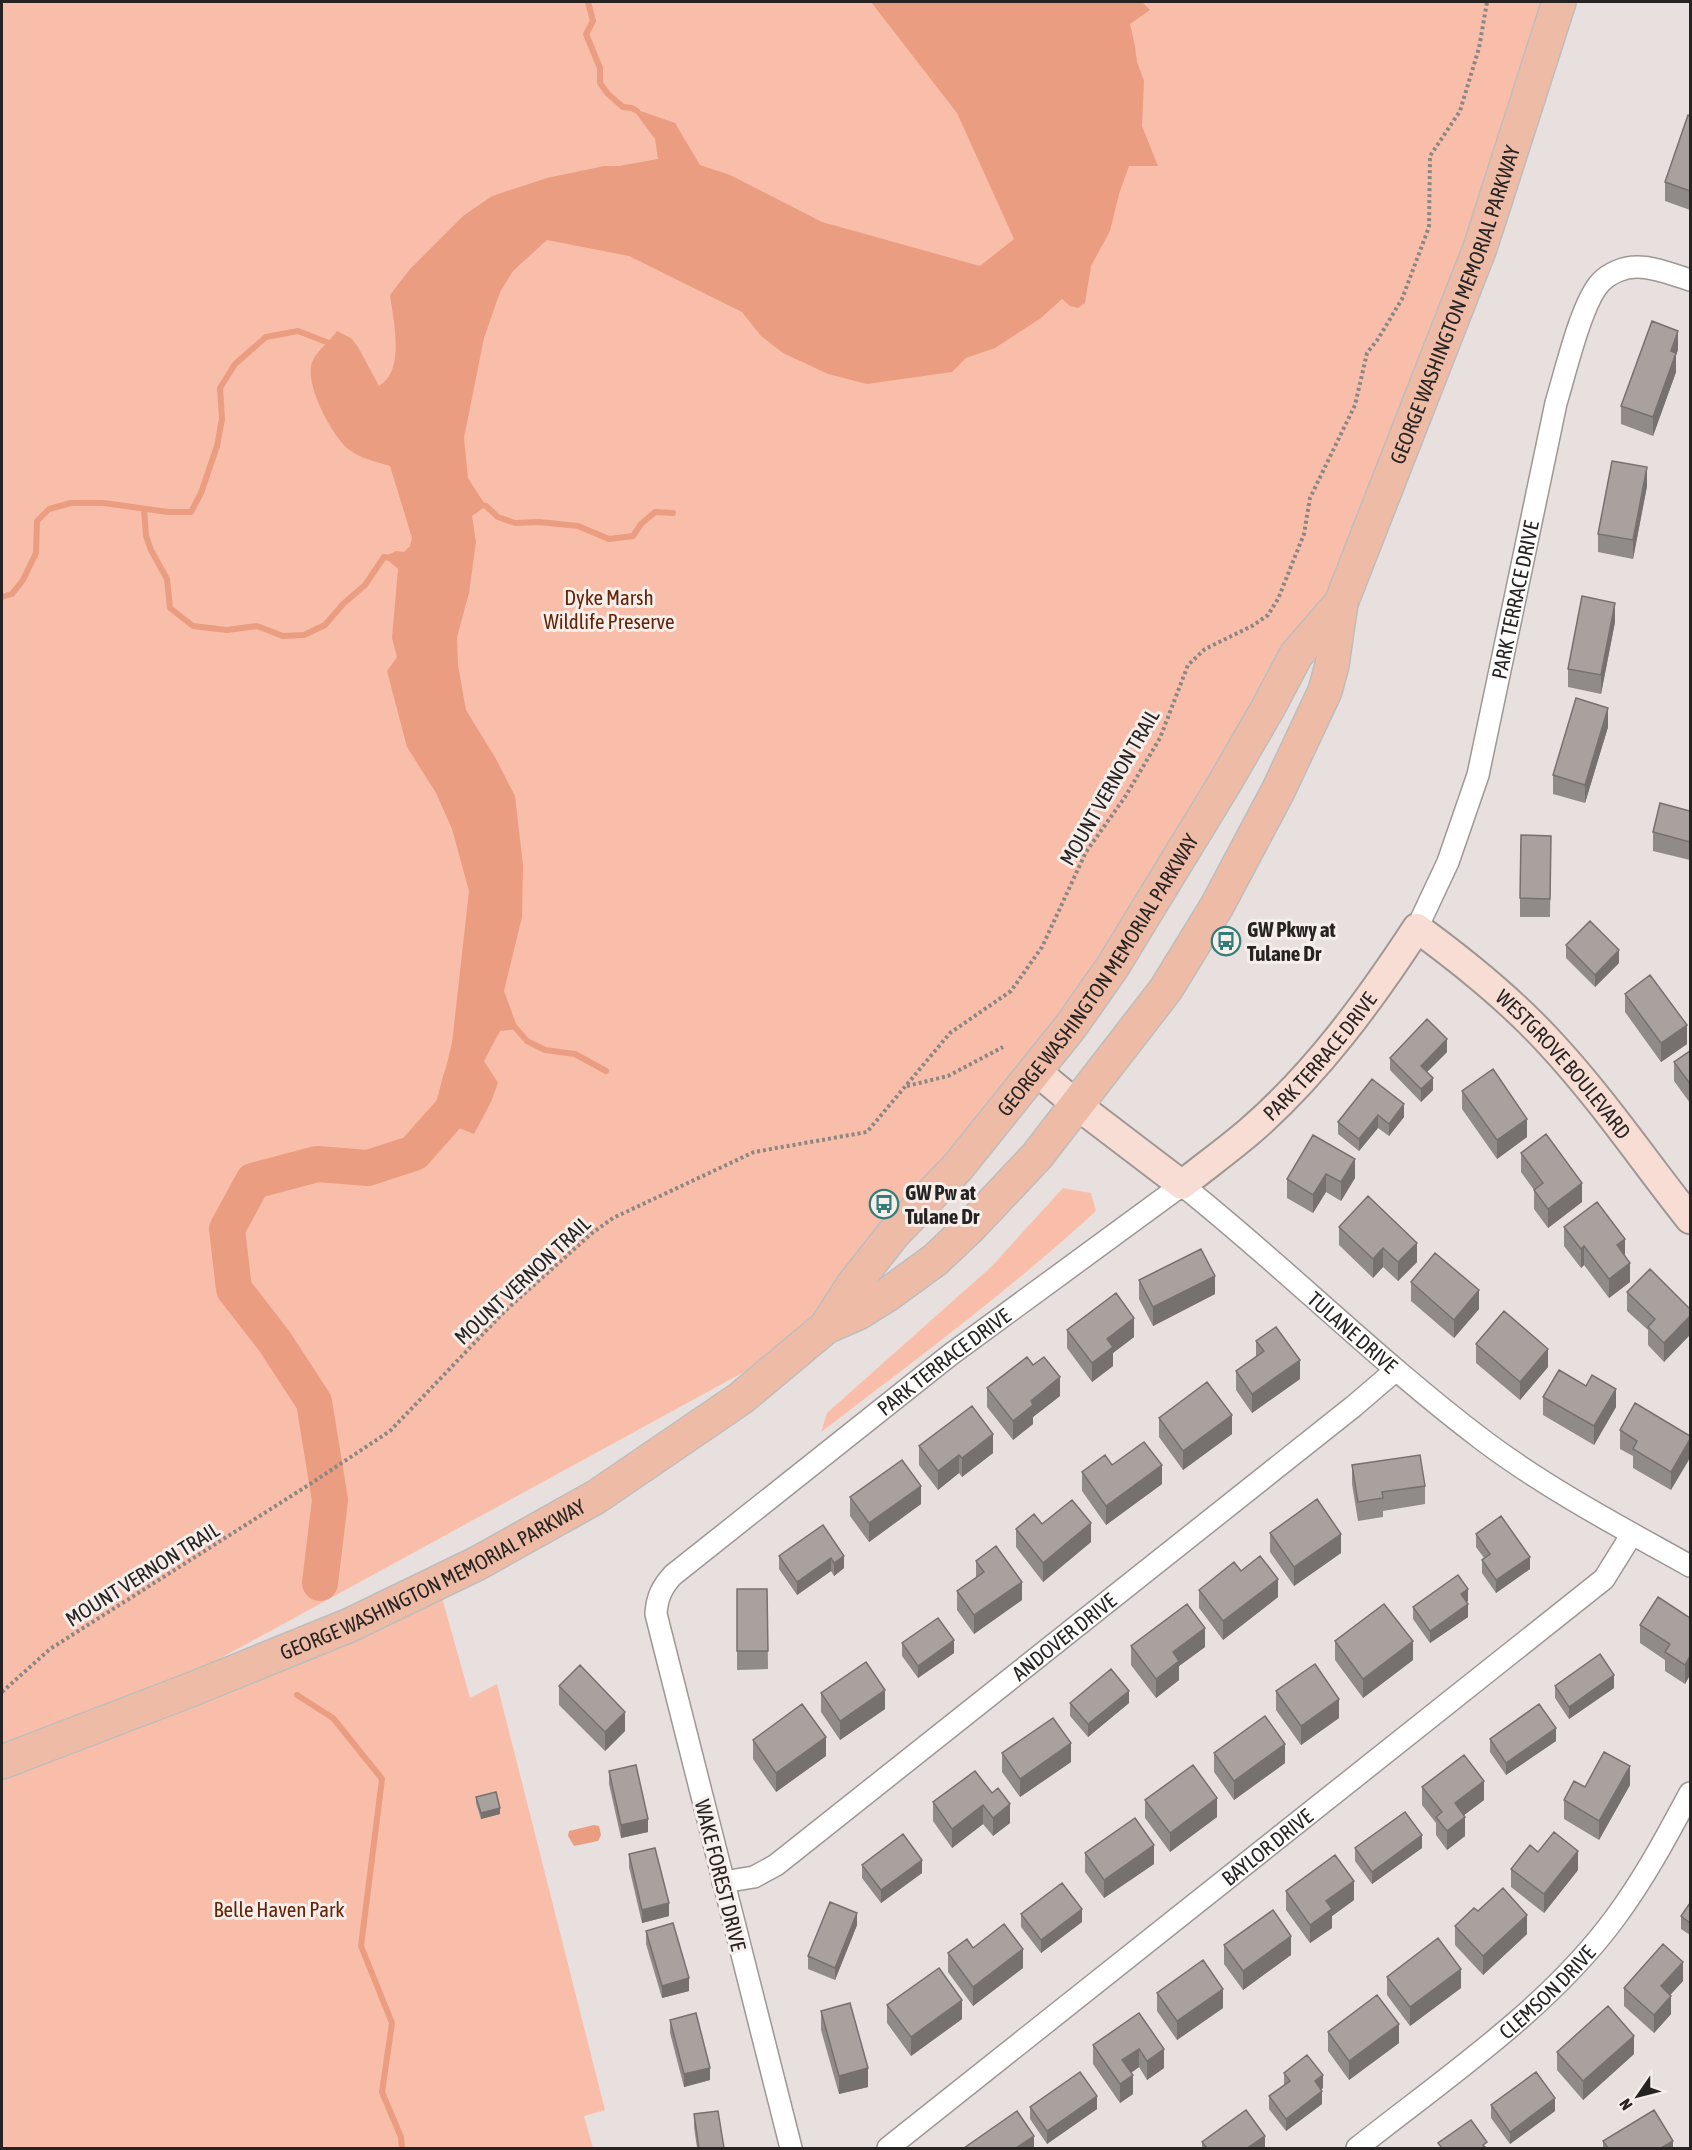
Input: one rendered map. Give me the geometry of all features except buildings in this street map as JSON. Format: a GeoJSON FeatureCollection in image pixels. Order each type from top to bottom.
{"type":"FeatureCollection","features":[{"type":"Feature","properties":{"kind":"main road","name":"GEORGE WASHINGTON MEMORIAL PARKWAY"},"geometry":{"type":"LineString","coordinates":[[2,1762],[190,1690],[350,1625],[478,1563],[596,1497],[741,1398],[826,1328],[858,1313],[887,1295],[935,1260],[1037,1156],[1166,989],[1217,906],[1278,791],[1325,691],[1332,665],[1341,603],[1479,248],[1559,2]]}},
{"type":"Feature","properties":{"kind":"main road","name":"GEORGE WASHINGTON MEMORIAL PARKWAY"},"geometry":{"type":"LineString","coordinates":[[826,1328],[854,1285],[894,1233],[957,1168],[1071,1026],[1113,966],[1224,784],[1296,655],[1341,603]]}},
{"type":"Feature","properties":{"kind":"street","name":"PARK TERRACE DRIVE"},"geometry":{"type":"LineString","coordinates":[[657,1601],[662,1588],[673,1575],[951,1355],[1182,1185],[1251,1130],[1304,1077],[1377,989],[1417,928],[1448,862],[1478,775],[1556,403],[1572,348],[1594,291],[1614,272],[1639,267],[1690,280]]}},
{"type":"Feature","properties":{"kind":"street","name":"WESTGROVE BOULEVARD"},"geometry":{"type":"LineString","coordinates":[[1417,928],[1465,963],[1517,1009],[1552,1045],[1592,1092],[1690,1219]]}},
{"type":"Feature","properties":{"kind":"street","name":"TULANE DRIVE"},"geometry":{"type":"LineString","coordinates":[[1035,1070],[1219,1215],[1438,1406],[1530,1473],[1690,1566]]}},
{"type":"Feature","properties":{"kind":"street","name":"ANDOVER DRIVE"},"geometry":{"type":"LineString","coordinates":[[723,1882],[754,1877],[776,1865],[1345,1414],[1396,1370]]}},
{"type":"Feature","properties":{"kind":"street","name":"BAYLOR DRIVE"},"geometry":{"type":"LineString","coordinates":[[888,2148],[1604,1580],[1632,1534]]}},
{"type":"Feature","properties":{"kind":"street","name":"WAKE FOREST DRIVE"},"geometry":{"type":"LineString","coordinates":[[657,1601],[656,1614],[791,2148]]}},
{"type":"Feature","properties":{"kind":"street","name":"CLEMSON DRIVE"},"geometry":{"type":"LineString","coordinates":[[1357,2148],[1519,2019],[1556,1986],[1615,1919],[1639,1884],[1690,1793]]}},
{"type":"Feature","properties":{"kind":"path","name":"MOUNT VERNON TRAIL"},"geometry":{"type":"LineString","coordinates":[[2,1692],[50,1650],[390,1431],[506,1310],[591,1234],[613,1218],[754,1152],[867,1132],[950,1033],[1011,991],[1042,947],[1086,852],[1125,797],[1160,738],[1188,665],[1205,649],[1252,626],[1268,615],[1278,599],[1304,534],[1310,498],[1356,405],[1367,353],[1402,299],[1429,226],[1430,156],[1460,111],[1479,48],[1487,2]]}},
{"type":"Feature","properties":{"kind":"path"},"geometry":{"type":"LineString","coordinates":[[906,1087],[948,1076],[1003,1047]]}},
{"type":"Feature","properties":{"kind":"green space","name":"Dyke Marsh Wildlife Preserve"},"geometry":{"type":"Polygon","coordinates":[[[2,2],[1552,2],[1341,603],[1173,868],[826,1327],[104,1722],[438,1583],[470,1698],[497,1684],[605,2110],[584,2116],[593,2148],[2,2148],[2,2]]]}},
{"type":"Feature","properties":{"kind":"green space"},"geometry":{"type":"Polygon","coordinates":[[[1063,1188],[1091,1193],[1096,1211],[995,1297],[821,1432],[827,1413],[991,1267],[1063,1188]]]}},
{"type":"Feature","properties":{"kind":"shaded area"},"geometry":{"type":"Polygon","coordinates":[[[871,2],[1142,2],[1150,10],[1130,24],[1137,62],[1144,81],[1142,126],[1158,166],[1129,166],[1110,231],[1091,266],[1085,303],[1078,308],[1070,306],[1062,299],[1041,318],[995,348],[966,358],[952,372],[867,384],[828,374],[783,353],[761,336],[742,312],[629,256],[547,240],[513,271],[500,292],[484,338],[464,438],[468,478],[486,506],[472,516],[476,542],[469,593],[457,637],[458,665],[466,710],[496,759],[515,796],[523,865],[522,917],[504,991],[518,1029],[500,1031],[484,1061],[498,1083],[474,1134],[428,1116],[437,1104],[452,1043],[469,891],[452,829],[436,793],[407,747],[387,671],[397,657],[392,638],[398,569],[384,557],[396,551],[404,552],[410,546],[412,538],[390,466],[352,452],[340,441],[326,419],[311,380],[313,360],[337,331],[351,338],[358,347],[379,386],[393,369],[395,357],[395,331],[390,295],[410,269],[463,216],[492,196],[547,178],[604,166],[619,166],[658,159],[655,139],[632,108],[675,123],[700,165],[730,175],[822,222],[980,266],[1014,239],[957,113],[871,2]]]}},
{"type":"Feature","properties":{"kind":"shaded area"},"geometry":{"type":"Polygon","coordinates":[[[594,1825],[599,1826],[601,1835],[598,1841],[574,1846],[568,1836],[569,1831],[594,1825]]]}},
{"type":"Feature","properties":{"kind":"waterway"},"geometry":{"type":"LineString","coordinates":[[588,2],[593,21],[586,34],[600,68],[600,83],[608,94],[623,107],[637,111]]}},
{"type":"Feature","properties":{"kind":"waterway"},"geometry":{"type":"LineString","coordinates":[[2,597],[12,594],[23,580],[36,553],[37,521],[49,509],[71,503],[104,503],[168,512],[191,512],[201,493],[217,446],[222,419],[220,388],[235,364],[266,337],[298,331],[329,343],[334,348]]}},
{"type":"Feature","properties":{"kind":"waterway"},"geometry":{"type":"LineString","coordinates":[[480,504],[486,506],[498,517],[515,523],[539,522],[578,526],[609,539],[633,536],[641,524],[655,512],[673,513]]}},
{"type":"Feature","properties":{"kind":"waterway"},"geometry":{"type":"LineString","coordinates":[[144,509],[146,536],[167,579],[170,608],[193,626],[227,630],[257,626],[283,636],[304,635],[325,625],[343,604],[365,585],[384,557],[391,558]]}},
{"type":"Feature","properties":{"kind":"waterway"},"geometry":{"type":"LineString","coordinates":[[513,1025],[527,1041],[545,1050],[575,1054],[606,1071]]}},
{"type":"Feature","properties":{"kind":"waterway"},"geometry":{"type":"LineString","coordinates":[[320,1583],[330,1500],[314,1402],[275,1342],[234,1289],[227,1229],[253,1181],[317,1164],[368,1168],[414,1153],[453,1109],[461,1079]]}},
{"type":"Feature","properties":{"kind":"waterway"},"geometry":{"type":"LineString","coordinates":[[297,1695],[333,1718],[382,1779],[361,1946],[392,2023],[382,2092],[401,2137],[402,2148]]}},
{"type":"Feature","properties":{"kind":"place","name":"GW Pkwy at Tulane Dr"},"geometry":{"type":"Point","coordinates":[1226,941]}},
{"type":"Feature","properties":{"kind":"place","name":"GW Pw at Tulane Dr"},"geometry":{"type":"Point","coordinates":[884,1204]}},
{"type":"Feature","properties":{"kind":"park label","name":"Belle Haven Park"},"geometry":{"type":"Point","coordinates":[279,1909]}}]}
